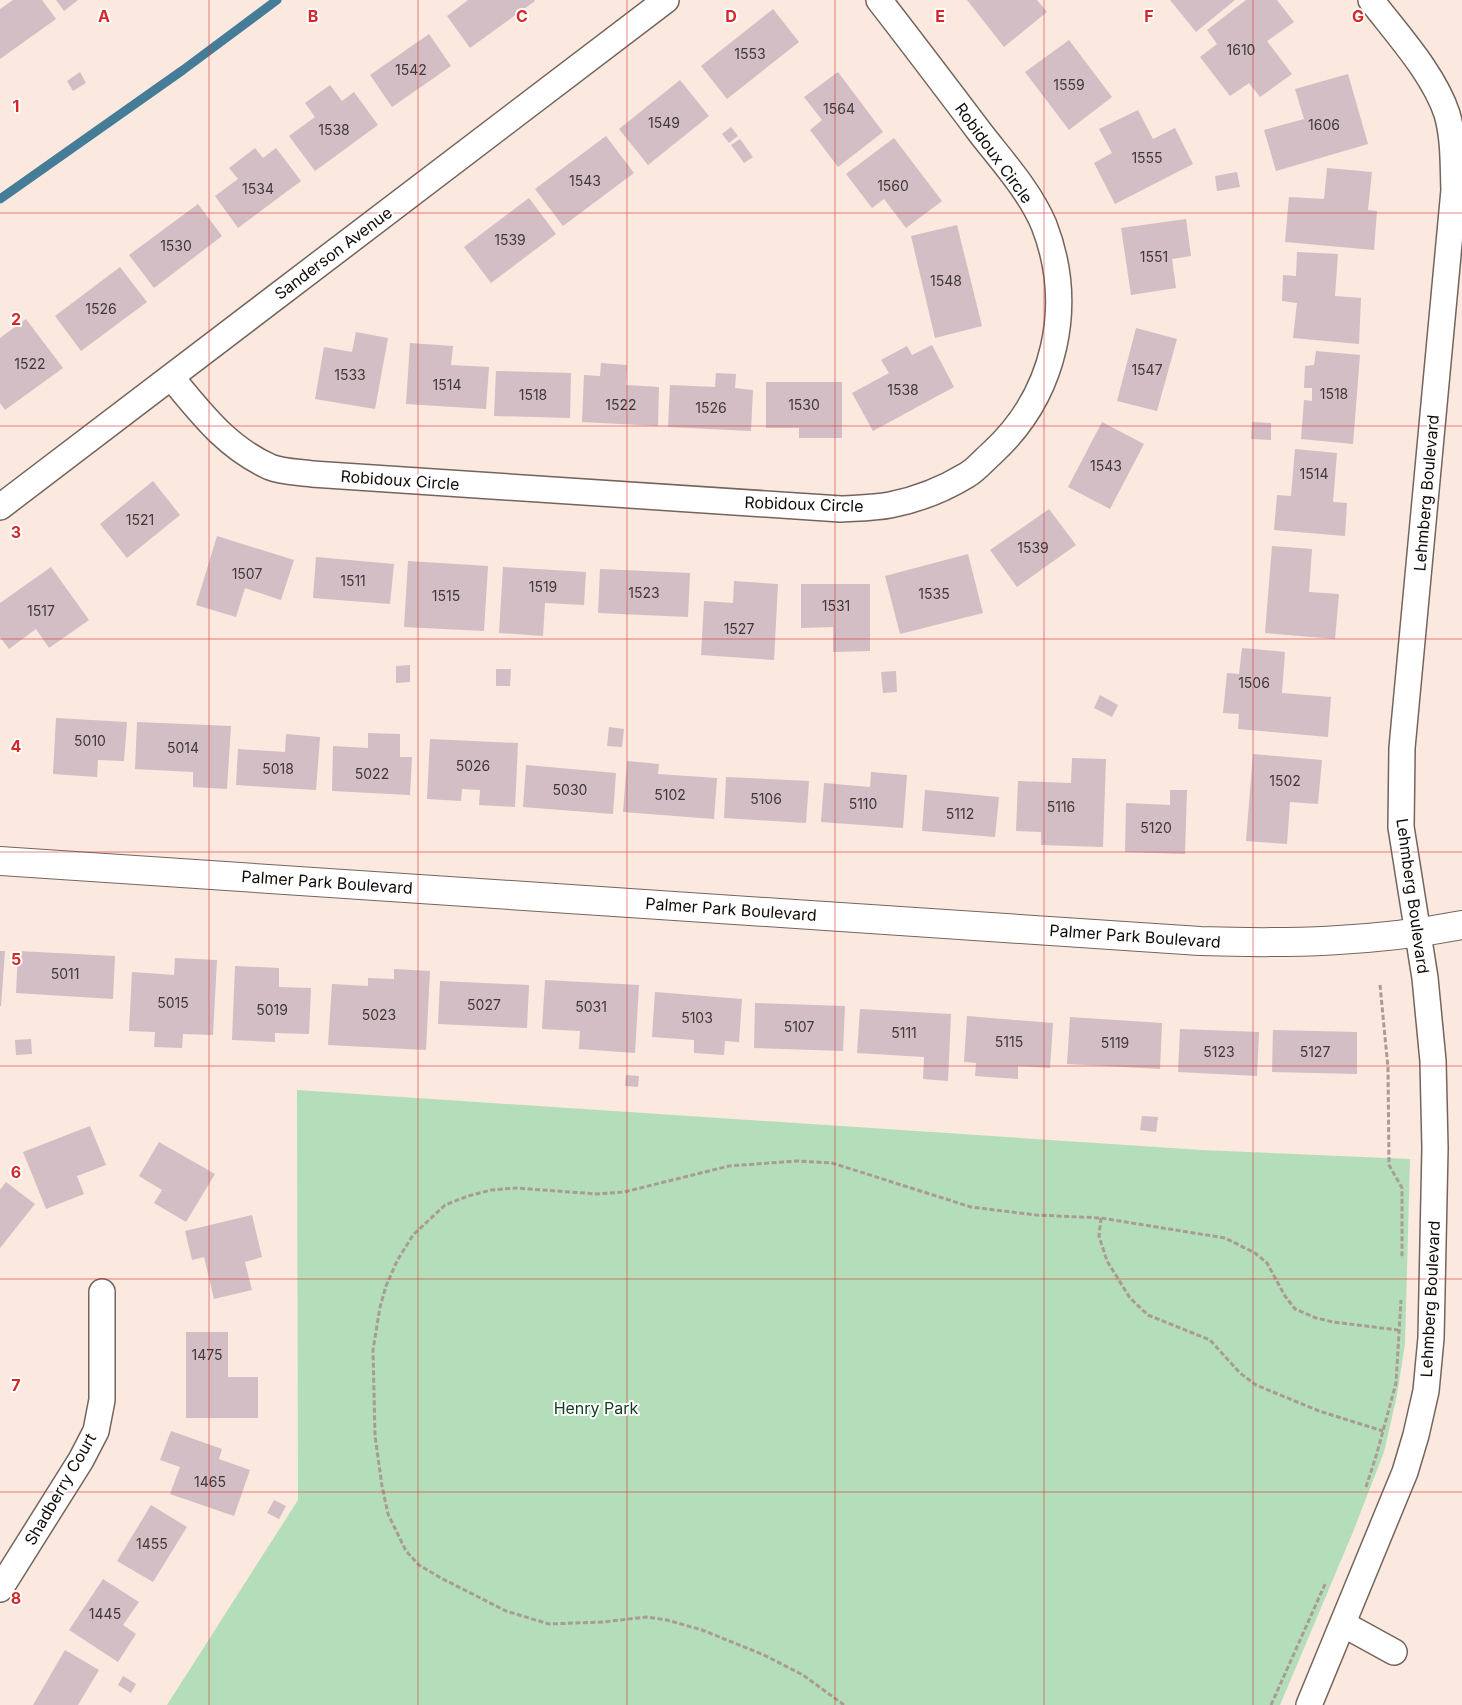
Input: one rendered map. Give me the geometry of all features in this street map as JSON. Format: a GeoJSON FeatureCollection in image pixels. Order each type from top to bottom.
{"type":"FeatureCollection","features":[{"type":"Feature","properties":{"kind":"main road","name":"Palmer Park Boulevard"},"geometry":{"type":"LineString","coordinates":[[0,861],[1200,941],[1269,943],[1377,938],[1418,934],[1462,926]]}},
{"type":"Feature","properties":{"kind":"street","name":"Sanderson Avenue"},"geometry":{"type":"LineString","coordinates":[[0,507],[666,0]]}},
{"type":"Feature","properties":{"kind":"street","name":"Robidoux Circle"},"geometry":{"type":"LineString","coordinates":[[171,377],[215,429],[241,450],[272,467],[312,474],[841,509],[889,505],[934,491],[969,474],[1002,444],[1027,413],[1045,377],[1056,340],[1060,302],[1055,262],[1043,224],[1023,188],[879,0]]}},
{"type":"Feature","properties":{"kind":"street","name":"Lehmberg Boulevard"},"geometry":{"type":"LineString","coordinates":[[1310,1705],[1405,1472],[1426,1391],[1431,1338],[1435,1148],[1432,1061],[1425,978],[1402,827],[1402,748],[1454,190],[1447,115],[1432,82],[1371,0]]}},
{"type":"Feature","properties":{"kind":"street","name":"Shadberry Court"},"geometry":{"type":"LineString","coordinates":[[0,1589],[81,1460],[96,1431],[102,1400],[102,1292]]}},
{"type":"Feature","properties":{"kind":"street"},"geometry":{"type":"LineString","coordinates":[[1343,1624],[1394,1652]]}},
{"type":"Feature","properties":{"kind":"path"},"geometry":{"type":"LineString","coordinates":[[1380,985],[1388,1068],[1389,1165],[1402,1188],[1402,1264]]}},
{"type":"Feature","properties":{"kind":"path"},"geometry":{"type":"LineString","coordinates":[[844,1705],[804,1675],[764,1655],[702,1630],[667,1620],[646,1617],[595,1623],[549,1624],[506,1611],[419,1565],[406,1551],[388,1514],[382,1486],[375,1436],[373,1350],[380,1308],[386,1286],[397,1261],[413,1235],[428,1219],[445,1205],[491,1190],[516,1188],[597,1194],[624,1192],[729,1166],[797,1161],[832,1163],[971,1207],[1036,1215],[1101,1218],[1225,1238],[1255,1252],[1267,1263],[1295,1310],[1333,1322],[1398,1330]]}},
{"type":"Feature","properties":{"kind":"path"},"geometry":{"type":"LineString","coordinates":[[1101,1218],[1099,1236],[1107,1261],[1130,1298],[1148,1315],[1210,1340],[1240,1373],[1256,1385],[1319,1411],[1383,1431]]}},
{"type":"Feature","properties":{"kind":"path"},"geometry":{"type":"LineString","coordinates":[[1363,1495],[1396,1383],[1402,1292]]}},
{"type":"Feature","properties":{"kind":"path"},"geometry":{"type":"LineString","coordinates":[[1271,1705],[1326,1582]]}},
{"type":"Feature","properties":{"kind":"green space","name":"Henry Park"},"geometry":{"type":"Polygon","coordinates":[[[297,1090],[1201,1150],[1410,1159],[1405,1344],[1397,1395],[1384,1452],[1353,1532],[1280,1705],[167,1705],[298,1500],[297,1090]]]}},
{"type":"Feature","properties":{"kind":"building"},"geometry":{"type":"Polygon","coordinates":[[[13,0],[42,0],[56,19],[0,59],[0,9],[13,0]]]}},
{"type":"Feature","properties":{"kind":"building"},"geometry":{"type":"Polygon","coordinates":[[[56,0],[78,0],[64,11],[56,0]]]}},
{"type":"Feature","properties":{"kind":"building"},"geometry":{"type":"Polygon","coordinates":[[[468,0],[535,1],[470,48],[447,16],[468,0]]]}},
{"type":"Feature","properties":{"kind":"building"},"geometry":{"type":"Polygon","coordinates":[[[967,0],[1037,0],[1047,12],[1004,47],[967,0]]]}},
{"type":"Feature","properties":{"kind":"building"},"geometry":{"type":"Polygon","coordinates":[[[1170,0],[1235,0],[1196,32],[1170,0]]]}},
{"type":"Feature","properties":{"kind":"building"},"geometry":{"type":"Polygon","coordinates":[[[1246,0],[1277,0],[1294,22],[1267,41],[1292,74],[1260,97],[1249,83],[1230,96],[1200,57],[1217,44],[1207,30],[1246,0]]]}},
{"type":"Feature","properties":{"kind":"building"},"geometry":{"type":"Polygon","coordinates":[[[773,9],[799,42],[727,99],[701,66],[773,9]]]}},
{"type":"Feature","properties":{"kind":"building"},"geometry":{"type":"Polygon","coordinates":[[[429,34],[451,66],[392,107],[370,75],[429,34]]]}},
{"type":"Feature","properties":{"kind":"building"},"geometry":{"type":"Polygon","coordinates":[[[1069,40],[1112,97],[1069,130],[1025,72],[1069,40]]]}},
{"type":"Feature","properties":{"kind":"building"},"geometry":{"type":"Polygon","coordinates":[[[80,72],[86,83],[73,91],[67,81],[80,72]]]}},
{"type":"Feature","properties":{"kind":"building"},"geometry":{"type":"Polygon","coordinates":[[[838,72],[883,132],[838,167],[810,130],[822,120],[804,97],[838,72]]]}},
{"type":"Feature","properties":{"kind":"building"},"geometry":{"type":"Polygon","coordinates":[[[1348,74],[1368,144],[1276,171],[1264,130],[1304,119],[1295,89],[1348,74]]]}},
{"type":"Feature","properties":{"kind":"building"},"geometry":{"type":"Polygon","coordinates":[[[680,80],[709,116],[648,165],[619,129],[680,80]]]}},
{"type":"Feature","properties":{"kind":"building"},"geometry":{"type":"Polygon","coordinates":[[[330,85],[342,101],[354,92],[378,125],[315,171],[289,136],[315,117],[305,103],[330,85]]]}},
{"type":"Feature","properties":{"kind":"building"},"geometry":{"type":"Polygon","coordinates":[[[1138,110],[1153,139],[1175,128],[1193,164],[1115,204],[1094,163],[1112,153],[1099,129],[1138,110]]]}},
{"type":"Feature","properties":{"kind":"building"},"geometry":{"type":"Polygon","coordinates":[[[731,127],[738,136],[729,143],[722,134],[731,127]]]}},
{"type":"Feature","properties":{"kind":"building"},"geometry":{"type":"Polygon","coordinates":[[[606,136],[634,173],[563,226],[535,189],[606,136]]]}},
{"type":"Feature","properties":{"kind":"building"},"geometry":{"type":"Polygon","coordinates":[[[894,138],[942,201],[906,228],[884,199],[872,208],[846,174],[894,138]]]}},
{"type":"Feature","properties":{"kind":"building"},"geometry":{"type":"Polygon","coordinates":[[[740,139],[753,157],[744,163],[731,145],[740,139]]]}},
{"type":"Feature","properties":{"kind":"building"},"geometry":{"type":"Polygon","coordinates":[[[255,148],[263,158],[276,148],[301,181],[238,228],[215,196],[238,179],[229,168],[255,148]]]}},
{"type":"Feature","properties":{"kind":"building"},"geometry":{"type":"Polygon","coordinates":[[[1327,168],[1372,172],[1368,210],[1377,211],[1374,250],[1285,242],[1289,197],[1324,199],[1327,168]]]}},
{"type":"Feature","properties":{"kind":"building"},"geometry":{"type":"Polygon","coordinates":[[[1237,172],[1240,187],[1217,191],[1215,176],[1237,172]]]}},
{"type":"Feature","properties":{"kind":"building"},"geometry":{"type":"Polygon","coordinates":[[[529,198],[556,234],[491,283],[464,247],[529,198]]]}},
{"type":"Feature","properties":{"kind":"building"},"geometry":{"type":"Polygon","coordinates":[[[198,204],[222,236],[154,288],[129,255],[198,204]]]}},
{"type":"Feature","properties":{"kind":"building"},"geometry":{"type":"Polygon","coordinates":[[[1186,219],[1191,256],[1172,259],[1176,288],[1131,295],[1121,228],[1186,219]]]}},
{"type":"Feature","properties":{"kind":"building"},"geometry":{"type":"Polygon","coordinates":[[[957,225],[982,326],[935,338],[911,236],[957,225]]]}},
{"type":"Feature","properties":{"kind":"building"},"geometry":{"type":"Polygon","coordinates":[[[1297,252],[1338,254],[1335,296],[1361,298],[1359,344],[1293,338],[1297,303],[1282,301],[1283,275],[1296,276],[1297,252]]]}},
{"type":"Feature","properties":{"kind":"building"},"geometry":{"type":"Polygon","coordinates":[[[120,267],[147,302],[81,351],[55,316],[120,267]]]}},
{"type":"Feature","properties":{"kind":"building"},"geometry":{"type":"Polygon","coordinates":[[[26,319],[63,368],[5,410],[0,403],[0,338],[26,319]]]}},
{"type":"Feature","properties":{"kind":"building"},"geometry":{"type":"Polygon","coordinates":[[[1136,328],[1177,339],[1157,411],[1117,401],[1136,328]]]}},
{"type":"Feature","properties":{"kind":"building"},"geometry":{"type":"Polygon","coordinates":[[[356,332],[388,338],[375,409],[315,399],[324,347],[352,352],[356,332]]]}},
{"type":"Feature","properties":{"kind":"building"},"geometry":{"type":"Polygon","coordinates":[[[410,343],[453,346],[451,365],[489,367],[486,409],[406,404],[410,343]]]}},
{"type":"Feature","properties":{"kind":"building"},"geometry":{"type":"Polygon","coordinates":[[[932,345],[954,387],[873,431],[852,393],[889,373],[881,360],[907,346],[912,355],[932,345]]]}},
{"type":"Feature","properties":{"kind":"building"},"geometry":{"type":"Polygon","coordinates":[[[1316,351],[1360,355],[1353,444],[1301,439],[1304,400],[1312,401],[1312,388],[1304,388],[1305,366],[1314,365],[1316,351]]]}},
{"type":"Feature","properties":{"kind":"building"},"geometry":{"type":"Polygon","coordinates":[[[601,363],[627,365],[626,385],[659,387],[658,426],[582,422],[584,375],[600,376],[601,363]]]}},
{"type":"Feature","properties":{"kind":"building"},"geometry":{"type":"Polygon","coordinates":[[[496,371],[571,373],[570,418],[494,416],[496,371]]]}},
{"type":"Feature","properties":{"kind":"building"},"geometry":{"type":"Polygon","coordinates":[[[716,373],[736,374],[735,388],[753,390],[751,431],[668,427],[670,385],[715,387],[716,373]]]}},
{"type":"Feature","properties":{"kind":"building"},"geometry":{"type":"Polygon","coordinates":[[[766,382],[842,382],[842,438],[799,438],[799,428],[766,428],[766,382]]]}},
{"type":"Feature","properties":{"kind":"building"},"geometry":{"type":"Polygon","coordinates":[[[1102,422],[1144,444],[1110,509],[1068,487],[1102,422]]]}},
{"type":"Feature","properties":{"kind":"building"},"geometry":{"type":"Polygon","coordinates":[[[1252,422],[1271,423],[1271,440],[1251,439],[1252,422]]]}},
{"type":"Feature","properties":{"kind":"building"},"geometry":{"type":"Polygon","coordinates":[[[1295,449],[1337,453],[1333,502],[1347,503],[1345,536],[1274,530],[1277,495],[1291,496],[1295,449]]]}},
{"type":"Feature","properties":{"kind":"building"},"geometry":{"type":"Polygon","coordinates":[[[153,481],[180,515],[127,558],[100,524],[153,481]]]}},
{"type":"Feature","properties":{"kind":"building"},"geometry":{"type":"Polygon","coordinates":[[[1049,509],[1076,545],[1017,587],[990,550],[1049,509]]]}},
{"type":"Feature","properties":{"kind":"building"},"geometry":{"type":"Polygon","coordinates":[[[217,536],[294,560],[281,600],[245,588],[236,617],[196,605],[217,536]]]}},
{"type":"Feature","properties":{"kind":"building"},"geometry":{"type":"Polygon","coordinates":[[[1272,546],[1312,549],[1309,592],[1339,594],[1335,639],[1265,633],[1272,546]]]}},
{"type":"Feature","properties":{"kind":"building"},"geometry":{"type":"Polygon","coordinates":[[[968,554],[983,613],[900,634],[885,576],[968,554]]]}},
{"type":"Feature","properties":{"kind":"building"},"geometry":{"type":"Polygon","coordinates":[[[316,557],[394,564],[390,604],[313,598],[316,557]]]}},
{"type":"Feature","properties":{"kind":"building"},"geometry":{"type":"Polygon","coordinates":[[[408,561],[488,566],[484,631],[404,627],[408,561]]]}},
{"type":"Feature","properties":{"kind":"building"},"geometry":{"type":"Polygon","coordinates":[[[51,567],[89,620],[49,648],[36,629],[9,649],[0,637],[0,603],[51,567]]]}},
{"type":"Feature","properties":{"kind":"building"},"geometry":{"type":"Polygon","coordinates":[[[503,567],[586,572],[584,605],[545,603],[543,636],[499,633],[503,567]]]}},
{"type":"Feature","properties":{"kind":"building"},"geometry":{"type":"Polygon","coordinates":[[[600,569],[690,573],[688,617],[598,613],[600,569]]]}},
{"type":"Feature","properties":{"kind":"building"},"geometry":{"type":"Polygon","coordinates":[[[734,581],[778,584],[774,660],[701,655],[704,601],[733,603],[734,581]]]}},
{"type":"Feature","properties":{"kind":"building"},"geometry":{"type":"Polygon","coordinates":[[[801,584],[870,584],[870,651],[833,652],[833,627],[801,628],[801,584]]]}},
{"type":"Feature","properties":{"kind":"building"},"geometry":{"type":"Polygon","coordinates":[[[1242,648],[1285,652],[1282,693],[1331,697],[1328,737],[1238,729],[1239,714],[1223,713],[1227,673],[1239,674],[1242,648]]]}},
{"type":"Feature","properties":{"kind":"building"},"geometry":{"type":"Polygon","coordinates":[[[410,665],[410,682],[396,683],[396,666],[410,665]]]}},
{"type":"Feature","properties":{"kind":"building"},"geometry":{"type":"Polygon","coordinates":[[[496,669],[511,669],[510,686],[496,686],[496,669]]]}},
{"type":"Feature","properties":{"kind":"building"},"geometry":{"type":"Polygon","coordinates":[[[896,671],[897,692],[883,693],[881,672],[896,671]]]}},
{"type":"Feature","properties":{"kind":"building"},"geometry":{"type":"Polygon","coordinates":[[[1100,695],[1118,705],[1112,717],[1094,708],[1100,695]]]}},
{"type":"Feature","properties":{"kind":"building"},"geometry":{"type":"Polygon","coordinates":[[[56,718],[127,722],[124,761],[98,760],[97,777],[53,774],[56,718]]]}},
{"type":"Feature","properties":{"kind":"building"},"geometry":{"type":"Polygon","coordinates":[[[137,722],[231,726],[227,789],[193,787],[193,772],[135,769],[137,722]]]}},
{"type":"Feature","properties":{"kind":"building"},"geometry":{"type":"Polygon","coordinates":[[[609,727],[624,729],[622,747],[607,746],[609,727]]]}},
{"type":"Feature","properties":{"kind":"building"},"geometry":{"type":"Polygon","coordinates":[[[368,733],[400,734],[400,757],[412,757],[410,795],[332,791],[333,746],[368,748],[368,733]]]}},
{"type":"Feature","properties":{"kind":"building"},"geometry":{"type":"Polygon","coordinates":[[[286,734],[320,737],[316,790],[236,785],[238,749],[285,752],[286,734]]]}},
{"type":"Feature","properties":{"kind":"building"},"geometry":{"type":"Polygon","coordinates":[[[430,739],[518,743],[515,807],[479,805],[480,790],[462,789],[461,801],[427,799],[430,739]]]}},
{"type":"Feature","properties":{"kind":"building"},"geometry":{"type":"Polygon","coordinates":[[[1253,754],[1322,760],[1318,804],[1290,802],[1287,844],[1246,841],[1253,754]]]}},
{"type":"Feature","properties":{"kind":"building"},"geometry":{"type":"Polygon","coordinates":[[[1072,758],[1106,759],[1103,847],[1041,845],[1041,832],[1016,831],[1018,781],[1071,783],[1072,758]]]}},
{"type":"Feature","properties":{"kind":"building"},"geometry":{"type":"Polygon","coordinates":[[[627,761],[659,764],[658,774],[717,778],[714,819],[623,812],[627,761]]]}},
{"type":"Feature","properties":{"kind":"building"},"geometry":{"type":"Polygon","coordinates":[[[526,765],[616,773],[613,814],[523,807],[526,765]]]}},
{"type":"Feature","properties":{"kind":"building"},"geometry":{"type":"Polygon","coordinates":[[[871,772],[907,775],[903,828],[821,822],[824,783],[870,787],[871,772]]]}},
{"type":"Feature","properties":{"kind":"building"},"geometry":{"type":"Polygon","coordinates":[[[726,777],[809,781],[806,823],[724,818],[726,777]]]}},
{"type":"Feature","properties":{"kind":"building"},"geometry":{"type":"Polygon","coordinates":[[[925,790],[999,797],[995,837],[922,831],[925,790]]]}},
{"type":"Feature","properties":{"kind":"building"},"geometry":{"type":"Polygon","coordinates":[[[1170,790],[1187,790],[1185,854],[1125,852],[1126,803],[1170,805],[1170,790]]]}},
{"type":"Feature","properties":{"kind":"building"},"geometry":{"type":"Polygon","coordinates":[[[0,951],[5,951],[1,1006],[0,1006],[0,951]]]}},
{"type":"Feature","properties":{"kind":"building"},"geometry":{"type":"Polygon","coordinates":[[[18,951],[115,956],[113,999],[16,993],[18,951]]]}},
{"type":"Feature","properties":{"kind":"building"},"geometry":{"type":"Polygon","coordinates":[[[175,958],[217,960],[213,1035],[183,1034],[182,1048],[154,1047],[155,1032],[129,1031],[132,972],[174,975],[175,958]]]}},
{"type":"Feature","properties":{"kind":"building"},"geometry":{"type":"Polygon","coordinates":[[[235,966],[279,968],[279,987],[311,988],[309,1034],[275,1033],[275,1042],[232,1040],[235,966]]]}},
{"type":"Feature","properties":{"kind":"building"},"geometry":{"type":"Polygon","coordinates":[[[394,969],[430,971],[426,1050],[328,1045],[332,984],[368,986],[368,978],[394,979],[394,969]]]}},
{"type":"Feature","properties":{"kind":"building"},"geometry":{"type":"Polygon","coordinates":[[[545,980],[639,985],[635,1053],[579,1049],[580,1031],[542,1029],[545,980]]]}},
{"type":"Feature","properties":{"kind":"building"},"geometry":{"type":"Polygon","coordinates":[[[440,981],[529,985],[527,1028],[438,1024],[440,981]]]}},
{"type":"Feature","properties":{"kind":"building"},"geometry":{"type":"Polygon","coordinates":[[[655,992],[742,999],[739,1042],[725,1041],[724,1055],[694,1053],[694,1040],[652,1037],[655,992]]]}},
{"type":"Feature","properties":{"kind":"building"},"geometry":{"type":"Polygon","coordinates":[[[755,1003],[845,1006],[843,1051],[754,1048],[755,1003]]]}},
{"type":"Feature","properties":{"kind":"building"},"geometry":{"type":"Polygon","coordinates":[[[860,1009],[951,1014],[948,1081],[923,1079],[924,1057],[857,1053],[860,1009]]]}},
{"type":"Feature","properties":{"kind":"building"},"geometry":{"type":"Polygon","coordinates":[[[967,1016],[1053,1023],[1050,1068],[1018,1066],[1018,1079],[975,1076],[976,1063],[964,1062],[967,1016]]]}},
{"type":"Feature","properties":{"kind":"building"},"geometry":{"type":"Polygon","coordinates":[[[1070,1017],[1162,1023],[1160,1069],[1067,1064],[1070,1017]]]}},
{"type":"Feature","properties":{"kind":"building"},"geometry":{"type":"Polygon","coordinates":[[[1180,1029],[1259,1032],[1257,1076],[1178,1072],[1180,1029]]]}},
{"type":"Feature","properties":{"kind":"building"},"geometry":{"type":"Polygon","coordinates":[[[1273,1030],[1357,1032],[1357,1074],[1272,1072],[1273,1030]]]}},
{"type":"Feature","properties":{"kind":"building"},"geometry":{"type":"Polygon","coordinates":[[[31,1039],[32,1054],[16,1055],[15,1040],[31,1039]]]}},
{"type":"Feature","properties":{"kind":"building"},"geometry":{"type":"Polygon","coordinates":[[[626,1075],[639,1076],[638,1087],[625,1086],[626,1075]]]}},
{"type":"Feature","properties":{"kind":"building"},"geometry":{"type":"Polygon","coordinates":[[[1142,1116],[1158,1117],[1156,1132],[1140,1130],[1142,1116]]]}},
{"type":"Feature","properties":{"kind":"building"},"geometry":{"type":"Polygon","coordinates":[[[90,1126],[106,1165],[77,1176],[84,1194],[46,1209],[23,1152],[90,1126]]]}},
{"type":"Feature","properties":{"kind":"building"},"geometry":{"type":"Polygon","coordinates":[[[159,1142],[215,1174],[186,1222],[154,1203],[162,1190],[139,1176],[159,1142]]]}},
{"type":"Feature","properties":{"kind":"building"},"geometry":{"type":"Polygon","coordinates":[[[6,1182],[35,1204],[0,1248],[0,1190],[6,1182]]]}},
{"type":"Feature","properties":{"kind":"building"},"geometry":{"type":"Polygon","coordinates":[[[252,1215],[262,1257],[245,1262],[252,1290],[214,1299],[204,1257],[192,1260],[185,1231],[252,1215]]]}},
{"type":"Feature","properties":{"kind":"building"},"geometry":{"type":"Polygon","coordinates":[[[186,1332],[228,1332],[228,1377],[258,1377],[258,1418],[186,1418],[186,1332]]]}},
{"type":"Feature","properties":{"kind":"building"},"geometry":{"type":"Polygon","coordinates":[[[171,1431],[222,1449],[219,1459],[250,1470],[234,1516],[170,1494],[180,1467],[160,1460],[171,1431]]]}},
{"type":"Feature","properties":{"kind":"building"},"geometry":{"type":"Polygon","coordinates":[[[274,1500],[286,1506],[279,1519],[267,1513],[274,1500]]]}},
{"type":"Feature","properties":{"kind":"building"},"geometry":{"type":"Polygon","coordinates":[[[151,1505],[187,1527],[153,1582],[117,1561],[151,1505]]]}},
{"type":"Feature","properties":{"kind":"building"},"geometry":{"type":"Polygon","coordinates":[[[103,1579],[139,1602],[123,1625],[136,1634],[118,1662],[69,1630],[103,1579]]]}},
{"type":"Feature","properties":{"kind":"building"},"geometry":{"type":"Polygon","coordinates":[[[65,1650],[99,1670],[78,1705],[33,1705],[65,1650]]]}},
{"type":"Feature","properties":{"kind":"building"},"geometry":{"type":"Polygon","coordinates":[[[123,1676],[136,1684],[131,1693],[118,1685],[123,1676]]]}},
{"type":"Feature","properties":{"kind":"waterway"},"geometry":{"type":"LineString","coordinates":[[0,199],[183,70],[277,0]]}}]}
